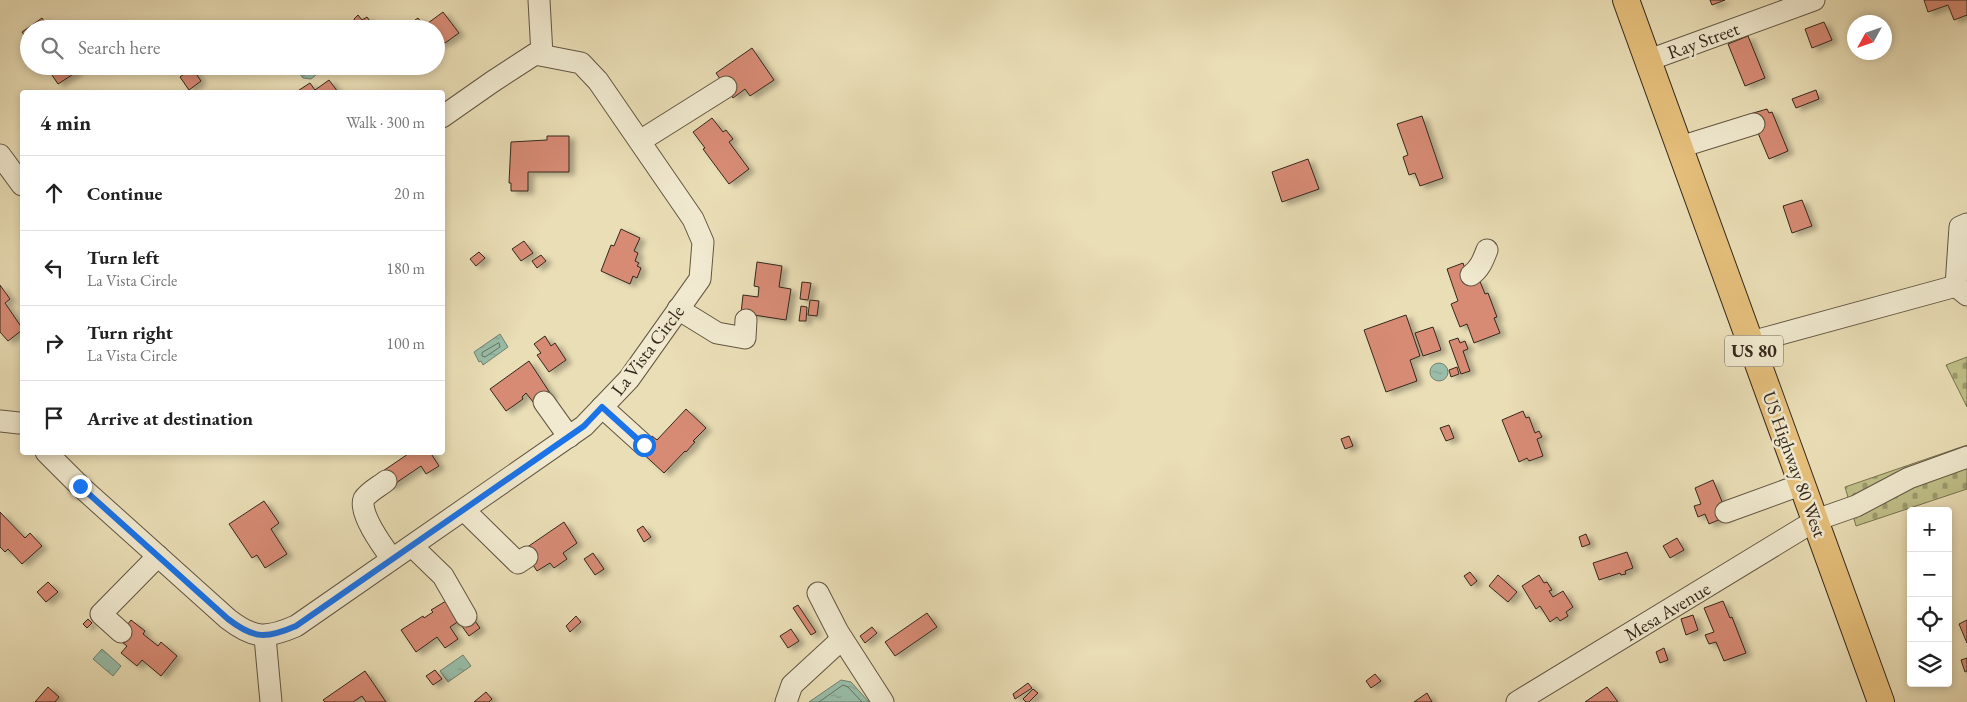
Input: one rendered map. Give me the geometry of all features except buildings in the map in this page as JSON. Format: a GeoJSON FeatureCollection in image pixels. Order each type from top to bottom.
{"type":"FeatureCollection","features":[{"type":"Feature","properties":{"kind":"main road","name":"US Highway 80 West"},"geometry":{"type":"LineString","coordinates":[[1626,0],[1881,702]]}},
{"type":"Feature","properties":{"kind":"street"},"geometry":{"type":"LineString","coordinates":[[445,115],[535,54],[542,55],[539,0]]}},
{"type":"Feature","properties":{"kind":"street","name":"Ray Street"},"geometry":{"type":"LineString","coordinates":[[1649,60],[1814,0]]}},
{"type":"Feature","properties":{"kind":"street","name":"La Vista Circle"},"geometry":{"type":"LineString","coordinates":[[265,637],[296,626],[584,426],[629,379],[700,278],[703,242],[693,219],[598,81],[582,63],[542,55]]}},
{"type":"Feature","properties":{"kind":"street"},"geometry":{"type":"LineString","coordinates":[[640,141],[726,87]]}},
{"type":"Feature","properties":{"kind":"street"},"geometry":{"type":"LineString","coordinates":[[1680,147],[1754,124]]}},
{"type":"Feature","properties":{"kind":"street"},"geometry":{"type":"LineString","coordinates":[[0,155],[20,182]]}},
{"type":"Feature","properties":{"kind":"street"},"geometry":{"type":"LineString","coordinates":[[1751,342],[1961,291],[1960,227],[1967,224]]}},
{"type":"Feature","properties":{"kind":"street"},"geometry":{"type":"LineString","coordinates":[[1471,275],[1476,272],[1482,263],[1487,250]]}},
{"type":"Feature","properties":{"kind":"street"},"geometry":{"type":"LineString","coordinates":[[678,309],[717,333],[745,338],[746,320]]}},
{"type":"Feature","properties":{"kind":"street"},"geometry":{"type":"LineString","coordinates":[[544,402],[569,437]]}},
{"type":"Feature","properties":{"kind":"street"},"geometry":{"type":"LineString","coordinates":[[602,407],[644,445]]}},
{"type":"Feature","properties":{"kind":"street"},"geometry":{"type":"LineString","coordinates":[[49,455],[80,486],[240,628],[254,635],[265,637],[271,702]]}},
{"type":"Feature","properties":{"kind":"street","name":"Mesa Avenue"},"geometry":{"type":"LineString","coordinates":[[1517,702],[1816,520],[1856,506],[1909,478],[1967,457]]}},
{"type":"Feature","properties":{"kind":"street"},"geometry":{"type":"LineString","coordinates":[[386,481],[365,497],[363,505],[377,540],[392,559]]}},
{"type":"Feature","properties":{"kind":"street"},"geometry":{"type":"LineString","coordinates":[[1726,512],[1802,484]]}},
{"type":"Feature","properties":{"kind":"street"},"geometry":{"type":"LineString","coordinates":[[464,510],[518,563],[527,557]]}},
{"type":"Feature","properties":{"kind":"street"},"geometry":{"type":"LineString","coordinates":[[412,546],[443,576],[466,616]]}},
{"type":"Feature","properties":{"kind":"street"},"geometry":{"type":"LineString","coordinates":[[121,632],[101,614],[158,556]]}},
{"type":"Feature","properties":{"kind":"street"},"geometry":{"type":"LineString","coordinates":[[818,593],[842,639],[883,702]]}},
{"type":"Feature","properties":{"kind":"street"},"geometry":{"type":"LineString","coordinates":[[786,702],[792,685],[842,639]]}},
{"type":"Feature","properties":{"kind":"green space"},"geometry":{"type":"Polygon","coordinates":[[[1967,357],[1967,407],[1946,365],[1967,357]]]}},
{"type":"Feature","properties":{"kind":"green space"},"geometry":{"type":"Polygon","coordinates":[[[1967,445],[1967,489],[1913,507],[1907,507],[1907,509],[1856,526],[1845,487],[1967,445]]]}},
{"type":"Feature","properties":{"kind":"water"},"geometry":{"type":"Polygon","coordinates":[[[301,75],[316,75],[311,79],[303,78],[301,75]]]}},
{"type":"Feature","properties":{"kind":"water"},"geometry":{"type":"Polygon","coordinates":[[[500,334],[508,347],[483,365],[481,361],[479,362],[474,352],[500,334]]]}},
{"type":"Feature","properties":{"kind":"water"},"geometry":{"type":"Polygon","coordinates":[[[1439,363],[1445,366],[1448,372],[1445,378],[1439,381],[1433,378],[1430,372],[1433,366],[1439,363]]]}},
{"type":"Feature","properties":{"kind":"water"},"geometry":{"type":"Polygon","coordinates":[[[102,649],[121,666],[113,676],[93,659],[102,649]]]}},
{"type":"Feature","properties":{"kind":"water"},"geometry":{"type":"Polygon","coordinates":[[[463,655],[471,666],[448,682],[440,671],[463,655]]]}},
{"type":"Feature","properties":{"kind":"water"},"geometry":{"type":"Polygon","coordinates":[[[841,680],[851,682],[869,702],[809,702],[841,680]]]}},
{"type":"Feature","properties":{"kind":"route"},"geometry":{"type":"LineString","coordinates":[[80,486],[228,619],[254,635],[265,637],[296,626],[584,426],[602,407],[644,445]]}}]}
